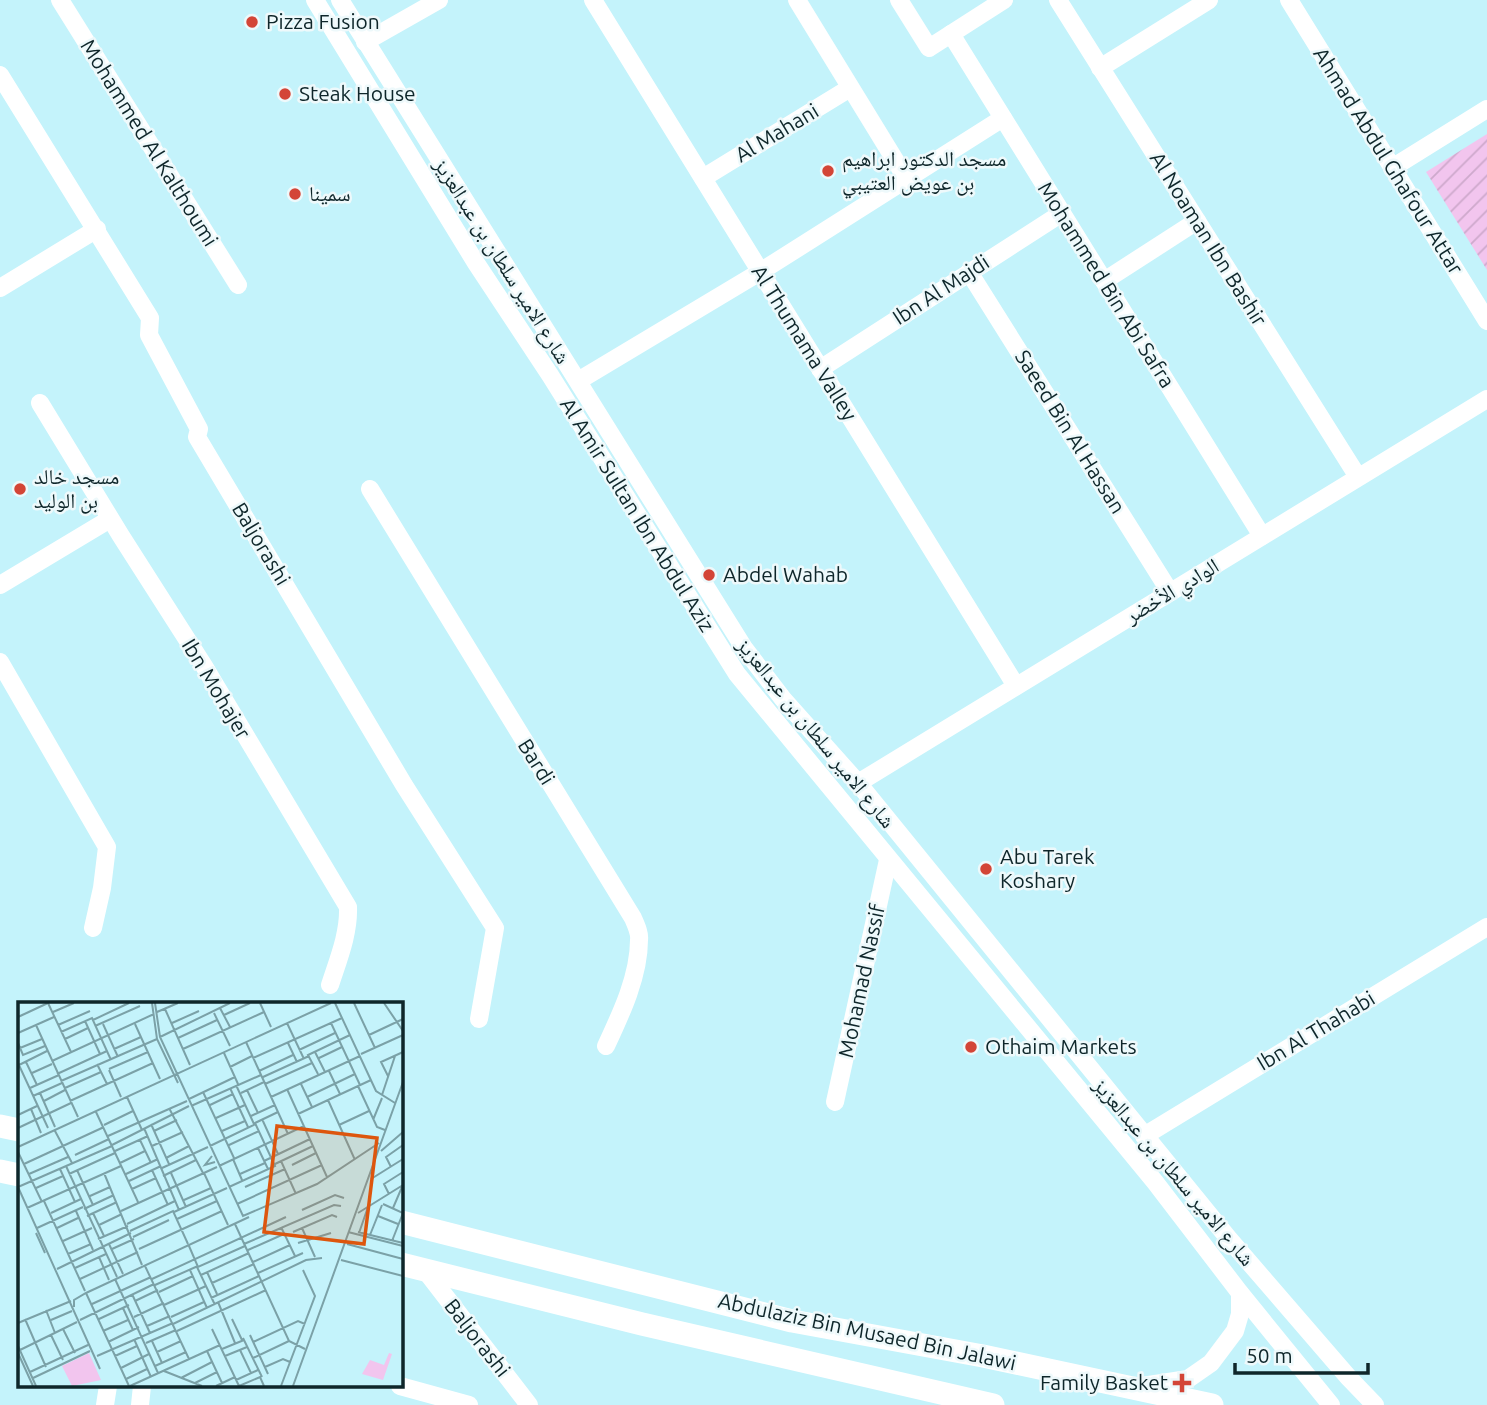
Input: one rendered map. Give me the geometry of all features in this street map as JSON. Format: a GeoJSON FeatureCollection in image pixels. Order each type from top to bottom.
{"type":"FeatureCollection","features":[{"type":"Feature","properties":{"kind":"main road"},"geometry":{"type":"LineString","coordinates":[[0,1126],[18,1130]]}},
{"type":"Feature","properties":{"kind":"main road"},"geometry":{"type":"LineString","coordinates":[[0,1171],[18,1175]]}},
{"type":"Feature","properties":{"kind":"main road","name":"Abdulaziz Bin Musaed Bin Jalawi"},"geometry":{"type":"LineString","coordinates":[[402,1222],[792,1321],[1136,1387],[1212,1405]]}},
{"type":"Feature","properties":{"kind":"main road","name":"Abdulaziz Bin Musaed Bin Jalawi"},"geometry":{"type":"LineString","coordinates":[[402,1264],[921,1397],[993,1405]]}},
{"type":"Feature","properties":{"kind":"street","name":"Mohammed Al Kalthoumi"},"geometry":{"type":"LineString","coordinates":[[60,0],[238,285]]}},
{"type":"Feature","properties":{"kind":"street","name":"Al Amir Sultan Ibn Abdul Aziz"},"geometry":{"type":"LineString","coordinates":[[315,0],[737,674],[1155,1182],[1240,1293],[1331,1403]]}},
{"type":"Feature","properties":{"kind":"street","name":"شارع الامير سلطان بن عبدالعزيز"},"geometry":{"type":"LineString","coordinates":[[340,0],[744,648],[783,699],[858,783],[1144,1136],[1349,1378],[1375,1405]]}},
{"type":"Feature","properties":{"kind":"street"},"geometry":{"type":"LineString","coordinates":[[365,42],[439,0]]}},
{"type":"Feature","properties":{"kind":"street","name":"Al Thumama Valley"},"geometry":{"type":"LineString","coordinates":[[593,0],[1016,686]]}},
{"type":"Feature","properties":{"kind":"street"},"geometry":{"type":"LineString","coordinates":[[797,0],[906,178]]}},
{"type":"Feature","properties":{"kind":"street"},"geometry":{"type":"LineString","coordinates":[[899,0],[929,48],[1004,0]]}},
{"type":"Feature","properties":{"kind":"street","name":"Al Noaman Ibn Bashir"},"geometry":{"type":"LineString","coordinates":[[1058,0],[1358,478]]}},
{"type":"Feature","properties":{"kind":"street"},"geometry":{"type":"LineString","coordinates":[[1100,68],[1209,0]]}},
{"type":"Feature","properties":{"kind":"street","name":"Ahmad Abdul Ghafour Attar"},"geometry":{"type":"LineString","coordinates":[[1289,0],[1487,321]]}},
{"type":"Feature","properties":{"kind":"street","name":"Mohammed Bin Abi Safra"},"geometry":{"type":"LineString","coordinates":[[951,34],[1262,536]]}},
{"type":"Feature","properties":{"kind":"street","name":"Baljorashi"},"geometry":{"type":"LineString","coordinates":[[0,75],[150,318],[149,335],[199,429],[197,437],[404,785],[495,928],[479,1019]]}},
{"type":"Feature","properties":{"kind":"street","name":"Al Mahani"},"geometry":{"type":"LineString","coordinates":[[703,178],[850,88]]}},
{"type":"Feature","properties":{"kind":"street"},"geometry":{"type":"LineString","coordinates":[[1392,167],[1487,109]]}},
{"type":"Feature","properties":{"kind":"street"},"geometry":{"type":"LineString","coordinates":[[578,381],[760,272],[1003,118]]}},
{"type":"Feature","properties":{"kind":"street","name":"Ibn Al Majdi"},"geometry":{"type":"LineString","coordinates":[[820,369],[1062,213]]}},
{"type":"Feature","properties":{"kind":"street"},"geometry":{"type":"LineString","coordinates":[[1104,281],[1197,221]]}},
{"type":"Feature","properties":{"kind":"street"},"geometry":{"type":"LineString","coordinates":[[0,288],[97,229]]}},
{"type":"Feature","properties":{"kind":"street","name":"Saeed Bin Al Hassan"},"geometry":{"type":"LineString","coordinates":[[969,272],[1170,592]]}},
{"type":"Feature","properties":{"kind":"street","name":"الوادي الأخضر"},"geometry":{"type":"LineString","coordinates":[[858,783],[1487,399]]}},
{"type":"Feature","properties":{"kind":"street","name":"Ibn Mohajer"},"geometry":{"type":"LineString","coordinates":[[40,402],[110,519],[204,666],[348,907],[344,938],[330,985]]}},
{"type":"Feature","properties":{"kind":"street","name":"Bardi"},"geometry":{"type":"LineString","coordinates":[[370,489],[633,918],[640,938],[635,966],[628,994],[606,1046]]}},
{"type":"Feature","properties":{"kind":"street"},"geometry":{"type":"LineString","coordinates":[[0,586],[110,519]]}},
{"type":"Feature","properties":{"kind":"street"},"geometry":{"type":"LineString","coordinates":[[0,662],[107,848],[93,928]]}},
{"type":"Feature","properties":{"kind":"street","name":"Mohamad Nassif"},"geometry":{"type":"LineString","coordinates":[[835,1102],[888,860]]}},
{"type":"Feature","properties":{"kind":"street","name":"Ibn Al Thahabi"},"geometry":{"type":"LineString","coordinates":[[1144,1136],[1487,927]]}},
{"type":"Feature","properties":{"kind":"street","name":"Baljorashi"},"geometry":{"type":"LineString","coordinates":[[425,1270],[521,1403]]}},
{"type":"Feature","properties":{"kind":"street"},"geometry":{"type":"LineString","coordinates":[[1136,1387],[1188,1379],[1211,1363],[1235,1331],[1240,1314],[1240,1293]]}},
{"type":"Feature","properties":{"kind":"street"},"geometry":{"type":"LineString","coordinates":[[1349,1378],[1361,1396],[1363,1405]]}},
{"type":"Feature","properties":{"kind":"street"},"geometry":{"type":"LineString","coordinates":[[402,1387],[470,1405]]}},
{"type":"Feature","properties":{"kind":"shaded area"},"geometry":{"type":"Polygon","coordinates":[[[1487,134],[1487,270],[1426,172],[1487,134]]]}},
{"type":"Feature","properties":{"kind":"place","name":"Pizza Fusion"},"geometry":{"type":"Point","coordinates":[252,22]}},
{"type":"Feature","properties":{"kind":"place","name":"Steak House"},"geometry":{"type":"Point","coordinates":[285,94]}},
{"type":"Feature","properties":{"kind":"place","name":"مسجد الدكتور ابراهيم بن عويض العتيبي"},"geometry":{"type":"Point","coordinates":[828,171]}},
{"type":"Feature","properties":{"kind":"place","name":"سمينا"},"geometry":{"type":"Point","coordinates":[295,194]}},
{"type":"Feature","properties":{"kind":"place","name":"مسجد خالد بن الوليد"},"geometry":{"type":"Point","coordinates":[20,489]}},
{"type":"Feature","properties":{"kind":"place","name":"Abdel Wahab"},"geometry":{"type":"Point","coordinates":[709,575]}},
{"type":"Feature","properties":{"kind":"place","name":"Abu Tarek Koshary"},"geometry":{"type":"Point","coordinates":[986,869]}},
{"type":"Feature","properties":{"kind":"place","name":"Othaim Markets"},"geometry":{"type":"Point","coordinates":[971,1047]}},
{"type":"Feature","properties":{"kind":"place","name":"Family Basket"},"geometry":{"type":"Point","coordinates":[1182,1383]}}]}
